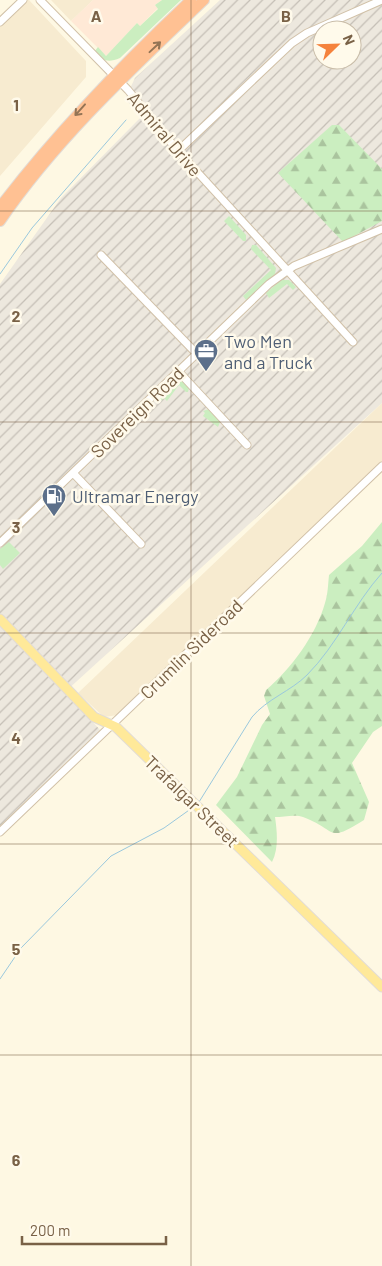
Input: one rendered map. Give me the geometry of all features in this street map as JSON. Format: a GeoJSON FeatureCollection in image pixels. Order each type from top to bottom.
{"type":"FeatureCollection","features":[{"type":"Feature","properties":{"kind":"highway"},"geometry":{"type":"LineString","coordinates":[[0,206],[50,144],[191,0]]}},
{"type":"Feature","properties":{"kind":"highway"},"geometry":{"type":"LineString","coordinates":[[0,221],[116,78],[204,0]]}},
{"type":"Feature","properties":{"kind":"main road","name":"Trafalgar Street"},"geometry":{"type":"LineString","coordinates":[[0,619],[94,717],[112,725],[382,987]]}},
{"type":"Feature","properties":{"kind":"street"},"geometry":{"type":"LineString","coordinates":[[0,22],[22,0]]}},
{"type":"Feature","properties":{"kind":"street","name":"Admiral Drive"},"geometry":{"type":"LineString","coordinates":[[40,0],[116,78],[178,151],[353,342]]}},
{"type":"Feature","properties":{"kind":"street"},"geometry":{"type":"LineString","coordinates":[[178,151],[292,42],[307,33],[382,0]]}},
{"type":"Feature","properties":{"kind":"street","name":"Sovereign Road"},"geometry":{"type":"LineString","coordinates":[[0,543],[74,474],[269,284],[286,271],[382,229]]}},
{"type":"Feature","properties":{"kind":"street"},"geometry":{"type":"LineString","coordinates":[[101,255],[196,354]]}},
{"type":"Feature","properties":{"kind":"street"},"geometry":{"type":"LineString","coordinates":[[179,372],[247,445]]}},
{"type":"Feature","properties":{"kind":"street","name":"Crumlin Sideroad"},"geometry":{"type":"LineString","coordinates":[[0,832],[382,466]]}},
{"type":"Feature","properties":{"kind":"street"},"geometry":{"type":"LineString","coordinates":[[74,474],[141,544]]}},
{"type":"Feature","properties":{"kind":"shaded area"},"geometry":{"type":"Polygon","coordinates":[[[26,0],[29,0],[86,61],[86,77],[0,176],[0,25],[26,0]]]}},
{"type":"Feature","properties":{"kind":"shaded area"},"geometry":{"type":"Polygon","coordinates":[[[51,0],[93,0],[71,21],[51,0]]]}},
{"type":"Feature","properties":{"kind":"shaded area"},"geometry":{"type":"Polygon","coordinates":[[[93,0],[162,0],[155,5],[158,8],[140,26],[137,23],[106,56],[71,21],[93,0]]]}},
{"type":"Feature","properties":{"kind":"shaded area"},"geometry":{"type":"Polygon","coordinates":[[[220,0],[382,0],[382,403],[65,692],[101,731],[0,828],[0,284],[61,198],[142,116],[125,99],[135,78],[220,0]]]}},
{"type":"Feature","properties":{"kind":"shaded area"},"geometry":{"type":"Polygon","coordinates":[[[382,403],[382,463],[118,715],[104,717],[78,693],[382,403]]]}},
{"type":"Feature","properties":{"kind":"green space"},"geometry":{"type":"Polygon","coordinates":[[[162,0],[181,0],[120,58],[106,60],[94,52],[98,47],[106,56],[137,23],[140,26],[158,9],[155,5],[162,0]]]}},
{"type":"Feature","properties":{"kind":"green space"},"geometry":{"type":"Polygon","coordinates":[[[332,125],[339,125],[382,169],[382,221],[343,242],[278,173],[332,125]]]}},
{"type":"Feature","properties":{"kind":"green space"},"geometry":{"type":"Polygon","coordinates":[[[229,216],[246,235],[246,241],[243,241],[224,221],[229,216]]]}},
{"type":"Feature","properties":{"kind":"green space"},"geometry":{"type":"Polygon","coordinates":[[[252,245],[256,245],[276,268],[275,274],[246,300],[243,296],[271,270],[251,249],[252,245]]]}},
{"type":"Feature","properties":{"kind":"green space"},"geometry":{"type":"Polygon","coordinates":[[[281,280],[289,280],[296,287],[293,290],[287,284],[269,298],[266,293],[281,280]]]}},
{"type":"Feature","properties":{"kind":"green space"},"geometry":{"type":"Polygon","coordinates":[[[182,381],[189,388],[188,392],[179,385],[167,401],[164,398],[160,402],[157,398],[174,382],[182,381]]]}},
{"type":"Feature","properties":{"kind":"green space"},"geometry":{"type":"Polygon","coordinates":[[[209,409],[221,420],[218,427],[203,416],[205,413],[203,411],[209,409]]]}},
{"type":"Feature","properties":{"kind":"green space"},"geometry":{"type":"Polygon","coordinates":[[[382,522],[382,726],[373,732],[352,763],[369,802],[364,820],[337,833],[300,816],[275,817],[277,845],[272,862],[216,805],[237,777],[262,725],[270,714],[264,696],[266,690],[302,651],[316,627],[326,600],[329,575],[362,546],[382,522]]]}},
{"type":"Feature","properties":{"kind":"green space"},"geometry":{"type":"Polygon","coordinates":[[[9,542],[20,553],[3,569],[0,565],[0,549],[9,542]]]}},
{"type":"Feature","properties":{"kind":"waterway"},"geometry":{"type":"LineString","coordinates":[[0,274],[32,228],[126,120]]}},
{"type":"Feature","properties":{"kind":"waterway"},"geometry":{"type":"LineString","coordinates":[[199,802],[252,717],[265,705],[301,681],[318,663],[382,573]]}},
{"type":"Feature","properties":{"kind":"waterway"},"geometry":{"type":"LineString","coordinates":[[0,979],[21,948],[111,856],[164,828],[192,808]]}},
{"type":"Feature","properties":{"kind":"place","name":"Two Men and a Truck"},"geometry":{"type":"Point","coordinates":[206,372]}},
{"type":"Feature","properties":{"kind":"place","name":"Ultramar Energy"},"geometry":{"type":"Point","coordinates":[54,517]}}]}
